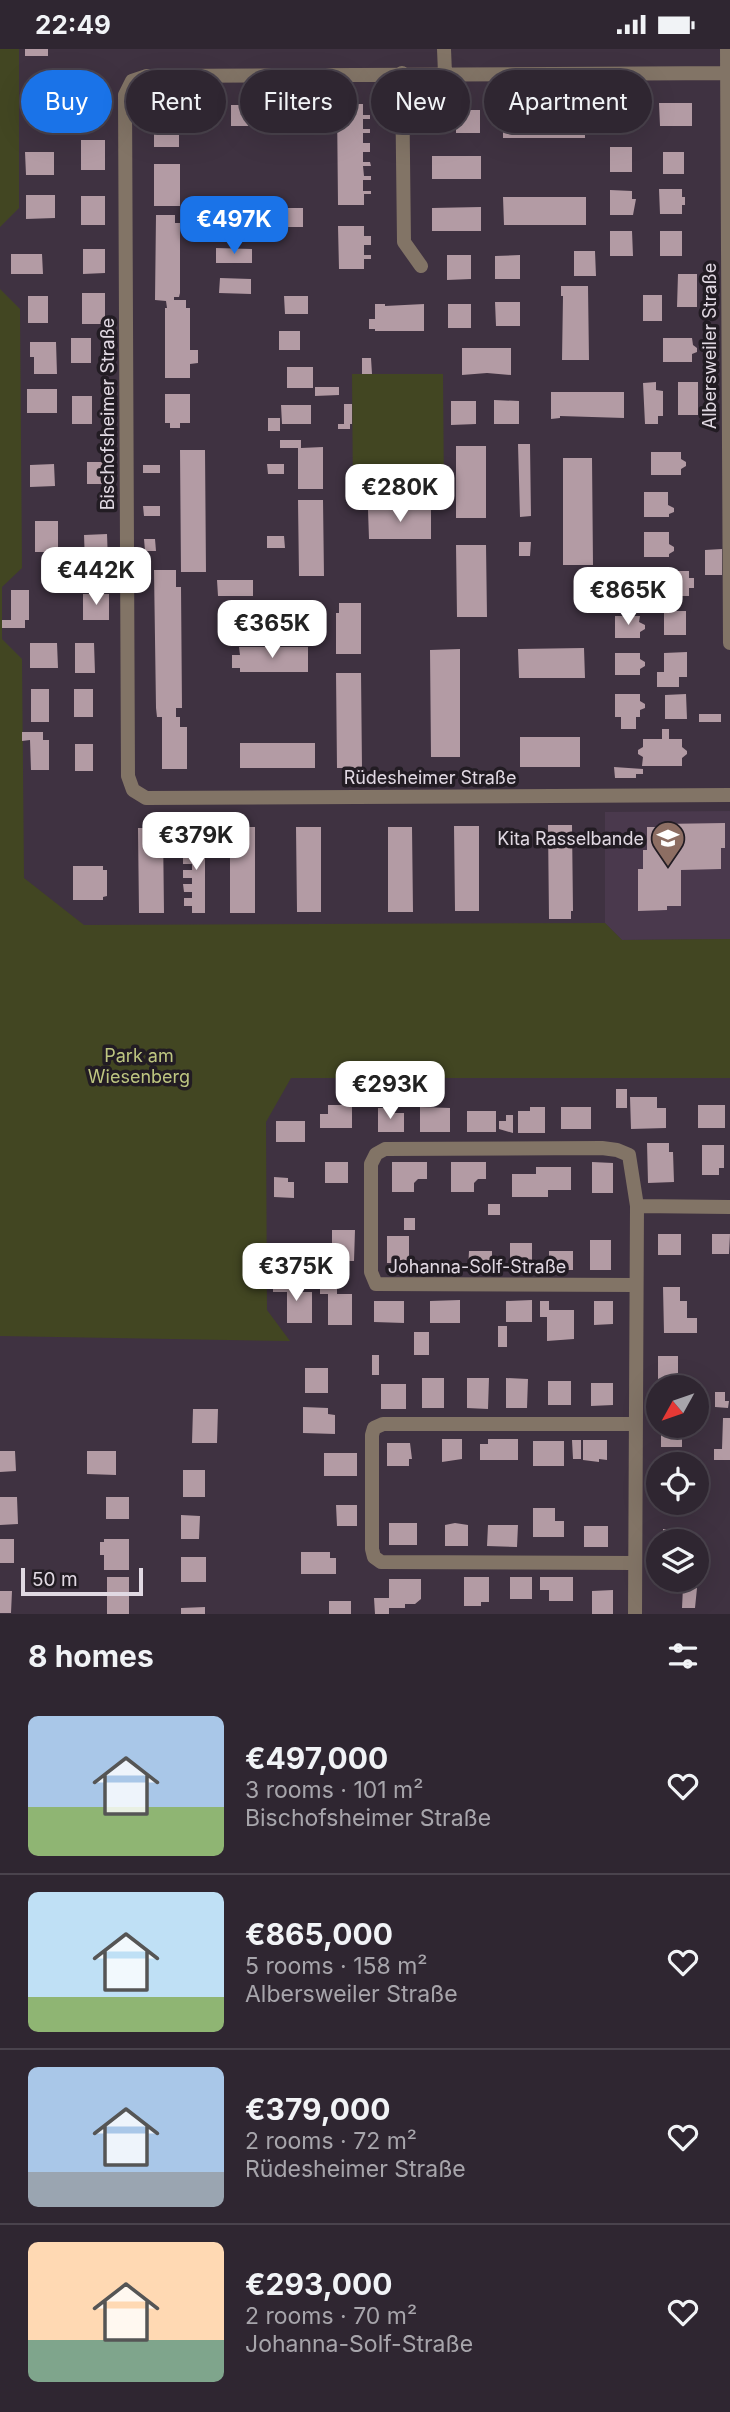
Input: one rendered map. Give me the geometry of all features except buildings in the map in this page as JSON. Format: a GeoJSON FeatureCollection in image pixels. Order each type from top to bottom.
{"type":"FeatureCollection","features":[{"type":"Feature","properties":{"kind":"street"},"geometry":{"type":"LineString","coordinates":[[444,49],[444,70]]}},
{"type":"Feature","properties":{"kind":"street","name":"Albersweiler Straße"},"geometry":{"type":"LineString","coordinates":[[727,49],[730,643]]}},
{"type":"Feature","properties":{"kind":"street","name":"Bischofsheimer Straße"},"geometry":{"type":"LineString","coordinates":[[133,790],[128,776],[125,95],[132,82],[147,76],[371,73]]}},
{"type":"Feature","properties":{"kind":"street"},"geometry":{"type":"LineString","coordinates":[[470,73],[728,73]]}},
{"type":"Feature","properties":{"kind":"street"},"geometry":{"type":"LineString","coordinates":[[403,133],[404,242],[421,266]]}},
{"type":"Feature","properties":{"kind":"street","name":"Rüdesheimer Straße"},"geometry":{"type":"LineString","coordinates":[[133,790],[146,798],[730,795]]}},
{"type":"Feature","properties":{"kind":"street","name":"Johanna-Solf-Straße"},"geometry":{"type":"LineString","coordinates":[[635,1285],[376,1284],[371,1272],[371,1164],[376,1154],[385,1149],[602,1148],[629,1155],[637,1206],[635,1614]]}},
{"type":"Feature","properties":{"kind":"street"},"geometry":{"type":"LineString","coordinates":[[637,1206],[730,1207]]}},
{"type":"Feature","properties":{"kind":"street"},"geometry":{"type":"LineString","coordinates":[[635,1424],[383,1424],[374,1428],[372,1549],[374,1557],[381,1562],[635,1563]]}},
{"type":"Feature","properties":{"kind":"shaded area","name":"Kita Rasselbande"},"geometry":{"type":"Polygon","coordinates":[[[730,811],[730,939],[622,940],[605,923],[605,812],[730,811]]]}},
{"type":"Feature","properties":{"kind":"green space"},"geometry":{"type":"Polygon","coordinates":[[[0,49],[19,49],[19,208],[0,227],[0,49]]]}},
{"type":"Feature","properties":{"kind":"green space","name":"Park am Wiesenberg"},"geometry":{"type":"Polygon","coordinates":[[[0,289],[20,309],[22,568],[2,587],[2,639],[22,659],[24,878],[84,925],[605,923],[622,940],[730,939],[730,1078],[291,1078],[266,1122],[267,1310],[290,1341],[0,1336],[0,289]]]}},
{"type":"Feature","properties":{"kind":"green space"},"geometry":{"type":"Polygon","coordinates":[[[352,374],[443,374],[444,497],[353,498],[352,374]]]}},
{"type":"Feature","properties":{"kind":"place","name":"Kita Rasselbande"},"geometry":{"type":"Point","coordinates":[668,868]}}]}
